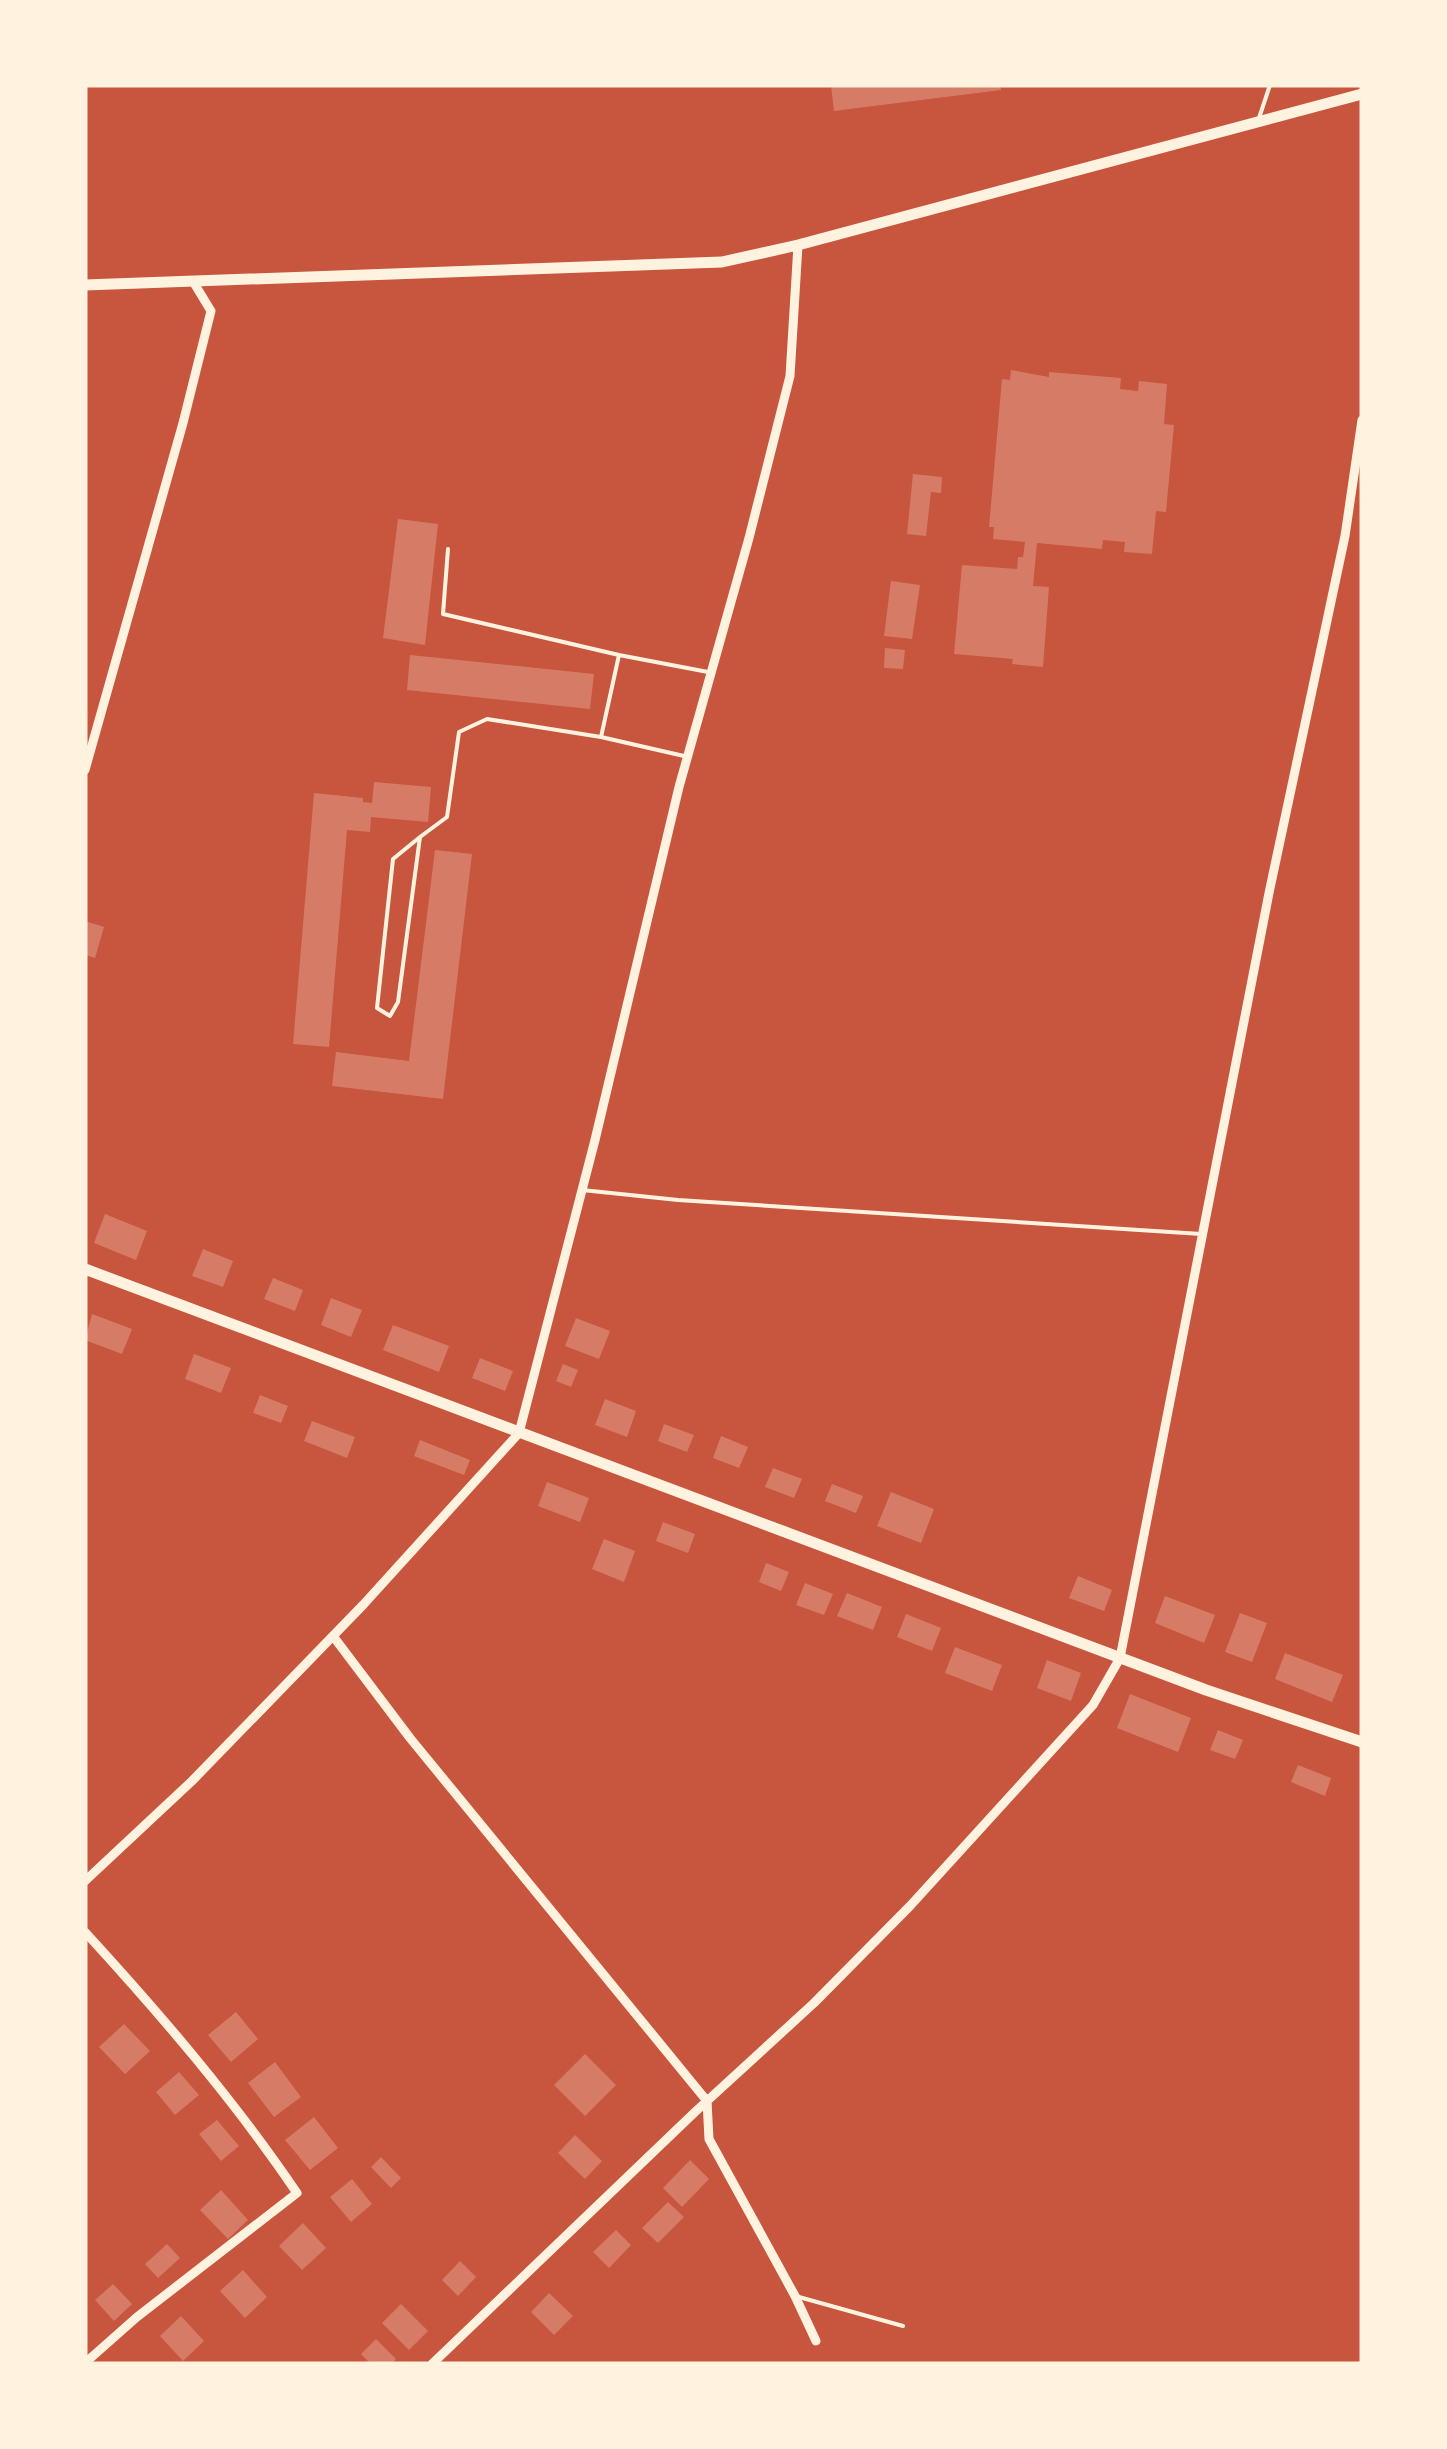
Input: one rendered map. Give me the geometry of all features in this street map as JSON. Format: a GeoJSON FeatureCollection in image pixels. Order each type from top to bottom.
{"type":"FeatureCollection","features":[{"type":"Feature","properties":{"kind":"street"},"geometry":{"type":"LineString","coordinates":[[85,284],[722,262],[1362,94]]}},
{"type":"Feature","properties":{"kind":"street"},"geometry":{"type":"LineString","coordinates":[[85,1880],[192,1781],[333,1636],[519,1433],[688,757],[790,376],[798,245]]}},
{"type":"Feature","properties":{"kind":"street"},"geometry":{"type":"LineString","coordinates":[[85,770],[184,423],[211,311],[194,283]]}},
{"type":"Feature","properties":{"kind":"street"},"geometry":{"type":"LineString","coordinates":[[432,2364],[814,2003],[910,1906],[1093,1705],[1120,1658],[1269,893],[1345,536],[1362,420]]}},
{"type":"Feature","properties":{"kind":"street"},"geometry":{"type":"LineString","coordinates":[[85,1269],[1120,1658],[1362,1742]]}},
{"type":"Feature","properties":{"kind":"street"},"geometry":{"type":"LineString","coordinates":[[333,1636],[410,1738],[707,2101],[709,2139],[816,2342]]}},
{"type":"Feature","properties":{"kind":"street"},"geometry":{"type":"LineString","coordinates":[[85,1932],[151,2004],[256,2133],[297,2193],[137,2316],[85,2363]]}},
{"type":"Feature","properties":{"kind":"lane"},"geometry":{"type":"LineString","coordinates":[[1258,122],[1270,85]]}},
{"type":"Feature","properties":{"kind":"lane"},"geometry":{"type":"LineString","coordinates":[[448,549],[443,614],[713,673]]}},
{"type":"Feature","properties":{"kind":"lane"},"geometry":{"type":"LineString","coordinates":[[601,738],[619,655]]}},
{"type":"Feature","properties":{"kind":"lane"},"geometry":{"type":"LineString","coordinates":[[420,836],[398,1002],[390,1016],[376,1008],[394,859],[420,836],[447,817],[460,732],[487,719],[688,757]]}},
{"type":"Feature","properties":{"kind":"lane"},"geometry":{"type":"LineString","coordinates":[[582,1190],[678,1200],[1202,1234]]}},
{"type":"Feature","properties":{"kind":"lane"},"geometry":{"type":"LineString","coordinates":[[795,2296],[903,2326]]}},
{"type":"Feature","properties":{"kind":"building"},"geometry":{"type":"Polygon","coordinates":[[[831,85],[1000,85],[1001,90],[834,111],[831,85]]]}},
{"type":"Feature","properties":{"kind":"building"},"geometry":{"type":"Polygon","coordinates":[[[1011,370],[1049,377],[1049,372],[1121,378],[1120,389],[1138,391],[1139,381],[1167,384],[1164,424],[1174,425],[1166,512],[1156,511],[1152,554],[1124,552],[1125,542],[1103,540],[1102,549],[1037,543],[1033,586],[1049,587],[1043,667],[1012,664],[1013,659],[954,654],[962,565],[1017,569],[1018,557],[1023,557],[1025,542],[993,539],[994,527],[989,527],[1002,379],[1010,380],[1011,370]]]}},
{"type":"Feature","properties":{"kind":"building"},"geometry":{"type":"Polygon","coordinates":[[[913,474],[942,477],[941,493],[931,492],[926,536],[907,534],[913,474]]]}},
{"type":"Feature","properties":{"kind":"building"},"geometry":{"type":"Polygon","coordinates":[[[398,519],[438,524],[425,645],[383,638],[398,519]]]}},
{"type":"Feature","properties":{"kind":"building"},"geometry":{"type":"Polygon","coordinates":[[[891,581],[920,585],[912,639],[884,636],[891,581]]]}},
{"type":"Feature","properties":{"kind":"building"},"geometry":{"type":"Polygon","coordinates":[[[885,648],[905,650],[903,669],[884,668],[885,648]]]}},
{"type":"Feature","properties":{"kind":"building"},"geometry":{"type":"Polygon","coordinates":[[[410,655],[594,674],[590,709],[407,690],[410,655]]]}},
{"type":"Feature","properties":{"kind":"building"},"geometry":{"type":"Polygon","coordinates":[[[374,782],[431,787],[428,822],[371,817],[370,832],[347,830],[329,1047],[293,1044],[314,793],[363,798],[363,802],[372,803],[374,782]]]}},
{"type":"Feature","properties":{"kind":"building"},"geometry":{"type":"Polygon","coordinates":[[[435,850],[472,854],[443,1099],[332,1086],[336,1052],[409,1061],[435,850]]]}},
{"type":"Feature","properties":{"kind":"building"},"geometry":{"type":"Polygon","coordinates":[[[85,921],[104,927],[95,958],[85,955],[85,921]]]}},
{"type":"Feature","properties":{"kind":"building"},"geometry":{"type":"Polygon","coordinates":[[[105,1214],[147,1231],[136,1260],[94,1243],[105,1214]]]}},
{"type":"Feature","properties":{"kind":"building"},"geometry":{"type":"Polygon","coordinates":[[[203,1249],[233,1261],[223,1287],[192,1276],[203,1249]]]}},
{"type":"Feature","properties":{"kind":"building"},"geometry":{"type":"Polygon","coordinates":[[[273,1278],[303,1290],[295,1311],[264,1299],[273,1278]]]}},
{"type":"Feature","properties":{"kind":"building"},"geometry":{"type":"Polygon","coordinates":[[[331,1298],[362,1310],[351,1337],[321,1325],[331,1298]]]}},
{"type":"Feature","properties":{"kind":"building"},"geometry":{"type":"Polygon","coordinates":[[[92,1314],[132,1329],[122,1354],[85,1340],[92,1314]]]}},
{"type":"Feature","properties":{"kind":"building"},"geometry":{"type":"Polygon","coordinates":[[[576,1318],[610,1331],[599,1359],[565,1346],[576,1318]]]}},
{"type":"Feature","properties":{"kind":"building"},"geometry":{"type":"Polygon","coordinates":[[[393,1325],[449,1346],[439,1372],[383,1350],[393,1325]]]}},
{"type":"Feature","properties":{"kind":"building"},"geometry":{"type":"Polygon","coordinates":[[[194,1354],[231,1368],[221,1393],[185,1379],[194,1354]]]}},
{"type":"Feature","properties":{"kind":"building"},"geometry":{"type":"Polygon","coordinates":[[[480,1358],[513,1371],[505,1391],[472,1378],[480,1358]]]}},
{"type":"Feature","properties":{"kind":"building"},"geometry":{"type":"Polygon","coordinates":[[[563,1364],[578,1370],[571,1387],[556,1381],[563,1364]]]}},
{"type":"Feature","properties":{"kind":"building"},"geometry":{"type":"Polygon","coordinates":[[[260,1395],[288,1406],[281,1423],[253,1413],[260,1395]]]}},
{"type":"Feature","properties":{"kind":"building"},"geometry":{"type":"Polygon","coordinates":[[[605,1399],[636,1411],[627,1437],[595,1425],[605,1399]]]}},
{"type":"Feature","properties":{"kind":"building"},"geometry":{"type":"Polygon","coordinates":[[[312,1421],[355,1437],[347,1458],[304,1441],[312,1421]]]}},
{"type":"Feature","properties":{"kind":"building"},"geometry":{"type":"Polygon","coordinates":[[[664,1424],[694,1435],[687,1452],[658,1441],[664,1424]]]}},
{"type":"Feature","properties":{"kind":"building"},"geometry":{"type":"Polygon","coordinates":[[[721,1436],[748,1447],[739,1468],[713,1458],[721,1436]]]}},
{"type":"Feature","properties":{"kind":"building"},"geometry":{"type":"Polygon","coordinates":[[[420,1440],[470,1460],[464,1475],[414,1456],[420,1440]]]}},
{"type":"Feature","properties":{"kind":"building"},"geometry":{"type":"Polygon","coordinates":[[[773,1468],[802,1479],[794,1498],[765,1487],[773,1468]]]}},
{"type":"Feature","properties":{"kind":"building"},"geometry":{"type":"Polygon","coordinates":[[[547,1482],[589,1498],[580,1522],[538,1506],[547,1482]]]}},
{"type":"Feature","properties":{"kind":"building"},"geometry":{"type":"Polygon","coordinates":[[[832,1484],[863,1496],[856,1513],[825,1501],[832,1484]]]}},
{"type":"Feature","properties":{"kind":"building"},"geometry":{"type":"Polygon","coordinates":[[[891,1492],[934,1509],[921,1543],[877,1526],[891,1492]]]}},
{"type":"Feature","properties":{"kind":"building"},"geometry":{"type":"Polygon","coordinates":[[[663,1522],[695,1534],[688,1553],[656,1541],[663,1522]]]}},
{"type":"Feature","properties":{"kind":"building"},"geometry":{"type":"Polygon","coordinates":[[[604,1539],[635,1551],[624,1582],[592,1569],[604,1539]]]}},
{"type":"Feature","properties":{"kind":"building"},"geometry":{"type":"Polygon","coordinates":[[[766,1563],[789,1572],[781,1591],[759,1582],[766,1563]]]}},
{"type":"Feature","properties":{"kind":"building"},"geometry":{"type":"Polygon","coordinates":[[[1078,1576],[1112,1590],[1104,1611],[1069,1598],[1078,1576]]]}},
{"type":"Feature","properties":{"kind":"building"},"geometry":{"type":"Polygon","coordinates":[[[805,1583],[833,1594],[824,1615],[796,1605],[805,1583]]]}},
{"type":"Feature","properties":{"kind":"building"},"geometry":{"type":"Polygon","coordinates":[[[847,1593],[882,1607],[873,1630],[837,1616],[847,1593]]]}},
{"type":"Feature","properties":{"kind":"building"},"geometry":{"type":"Polygon","coordinates":[[[1165,1596],[1215,1615],[1204,1643],[1155,1623],[1165,1596]]]}},
{"type":"Feature","properties":{"kind":"building"},"geometry":{"type":"Polygon","coordinates":[[[1240,1613],[1267,1623],[1252,1662],[1225,1652],[1240,1613]]]}},
{"type":"Feature","properties":{"kind":"building"},"geometry":{"type":"Polygon","coordinates":[[[906,1614],[941,1628],[932,1651],[897,1637],[906,1614]]]}},
{"type":"Feature","properties":{"kind":"building"},"geometry":{"type":"Polygon","coordinates":[[[955,1647],[1002,1665],[992,1691],[945,1673],[955,1647]]]}},
{"type":"Feature","properties":{"kind":"building"},"geometry":{"type":"Polygon","coordinates":[[[1285,1653],[1343,1675],[1332,1702],[1275,1679],[1285,1653]]]}},
{"type":"Feature","properties":{"kind":"building"},"geometry":{"type":"Polygon","coordinates":[[[1047,1660],[1081,1673],[1071,1701],[1037,1688],[1047,1660]]]}},
{"type":"Feature","properties":{"kind":"building"},"geometry":{"type":"Polygon","coordinates":[[[1130,1694],[1191,1718],[1178,1752],[1117,1728],[1130,1694]]]}},
{"type":"Feature","properties":{"kind":"building"},"geometry":{"type":"Polygon","coordinates":[[[1218,1730],[1243,1740],[1235,1759],[1210,1750],[1218,1730]]]}},
{"type":"Feature","properties":{"kind":"building"},"geometry":{"type":"Polygon","coordinates":[[[1298,1765],[1331,1778],[1325,1796],[1291,1782],[1298,1765]]]}},
{"type":"Feature","properties":{"kind":"building"},"geometry":{"type":"Polygon","coordinates":[[[236,2012],[258,2039],[231,2062],[208,2035],[236,2012]]]}},
{"type":"Feature","properties":{"kind":"building"},"geometry":{"type":"Polygon","coordinates":[[[124,2024],[150,2051],[125,2074],[99,2047],[124,2024]]]}},
{"type":"Feature","properties":{"kind":"building"},"geometry":{"type":"Polygon","coordinates":[[[585,2054],[616,2085],[585,2116],[554,2085],[585,2054]]]}},
{"type":"Feature","properties":{"kind":"building"},"geometry":{"type":"Polygon","coordinates":[[[275,2062],[301,2097],[274,2117],[248,2083],[275,2062]]]}},
{"type":"Feature","properties":{"kind":"building"},"geometry":{"type":"Polygon","coordinates":[[[179,2072],[199,2095],[175,2115],[156,2092],[179,2072]]]}},
{"type":"Feature","properties":{"kind":"building"},"geometry":{"type":"Polygon","coordinates":[[[314,2117],[338,2148],[310,2170],[285,2140],[314,2117]]]}},
{"type":"Feature","properties":{"kind":"building"},"geometry":{"type":"Polygon","coordinates":[[[217,2120],[239,2146],[221,2161],[199,2134],[217,2120]]]}},
{"type":"Feature","properties":{"kind":"building"},"geometry":{"type":"Polygon","coordinates":[[[575,2135],[602,2161],[585,2179],[558,2153],[575,2135]]]}},
{"type":"Feature","properties":{"kind":"building"},"geometry":{"type":"Polygon","coordinates":[[[381,2157],[401,2178],[391,2188],[371,2167],[381,2157]]]}},
{"type":"Feature","properties":{"kind":"building"},"geometry":{"type":"Polygon","coordinates":[[[690,2160],[709,2179],[682,2207],[663,2188],[690,2160]]]}},
{"type":"Feature","properties":{"kind":"building"},"geometry":{"type":"Polygon","coordinates":[[[352,2179],[372,2204],[351,2222],[330,2197],[352,2179]]]}},
{"type":"Feature","properties":{"kind":"building"},"geometry":{"type":"Polygon","coordinates":[[[221,2190],[248,2220],[228,2239],[200,2210],[221,2190]]]}},
{"type":"Feature","properties":{"kind":"building"},"geometry":{"type":"Polygon","coordinates":[[[668,2202],[684,2217],[658,2243],[642,2228],[668,2202]]]}},
{"type":"Feature","properties":{"kind":"building"},"geometry":{"type":"Polygon","coordinates":[[[303,2223],[326,2248],[302,2270],[279,2246],[303,2223]]]}},
{"type":"Feature","properties":{"kind":"building"},"geometry":{"type":"Polygon","coordinates":[[[616,2230],[631,2245],[609,2268],[593,2252],[616,2230]]]}},
{"type":"Feature","properties":{"kind":"building"},"geometry":{"type":"Polygon","coordinates":[[[167,2244],[180,2258],[158,2278],[145,2264],[167,2244]]]}},
{"type":"Feature","properties":{"kind":"building"},"geometry":{"type":"Polygon","coordinates":[[[460,2261],[476,2277],[458,2296],[442,2280],[460,2261]]]}},
{"type":"Feature","properties":{"kind":"building"},"geometry":{"type":"Polygon","coordinates":[[[243,2270],[267,2297],[245,2318],[220,2291],[243,2270]]]}},
{"type":"Feature","properties":{"kind":"building"},"geometry":{"type":"Polygon","coordinates":[[[113,2284],[132,2304],[114,2321],[95,2300],[113,2284]]]}},
{"type":"Feature","properties":{"kind":"building"},"geometry":{"type":"Polygon","coordinates":[[[549,2293],[573,2316],[554,2335],[531,2312],[549,2293]]]}},
{"type":"Feature","properties":{"kind":"building"},"geometry":{"type":"Polygon","coordinates":[[[401,2304],[428,2331],[409,2350],[382,2323],[401,2304]]]}},
{"type":"Feature","properties":{"kind":"building"},"geometry":{"type":"Polygon","coordinates":[[[181,2316],[204,2341],[183,2361],[160,2336],[181,2316]]]}},
{"type":"Feature","properties":{"kind":"building"},"geometry":{"type":"Polygon","coordinates":[[[376,2339],[396,2359],[392,2364],[371,2364],[361,2354],[376,2339]]]}}]}
